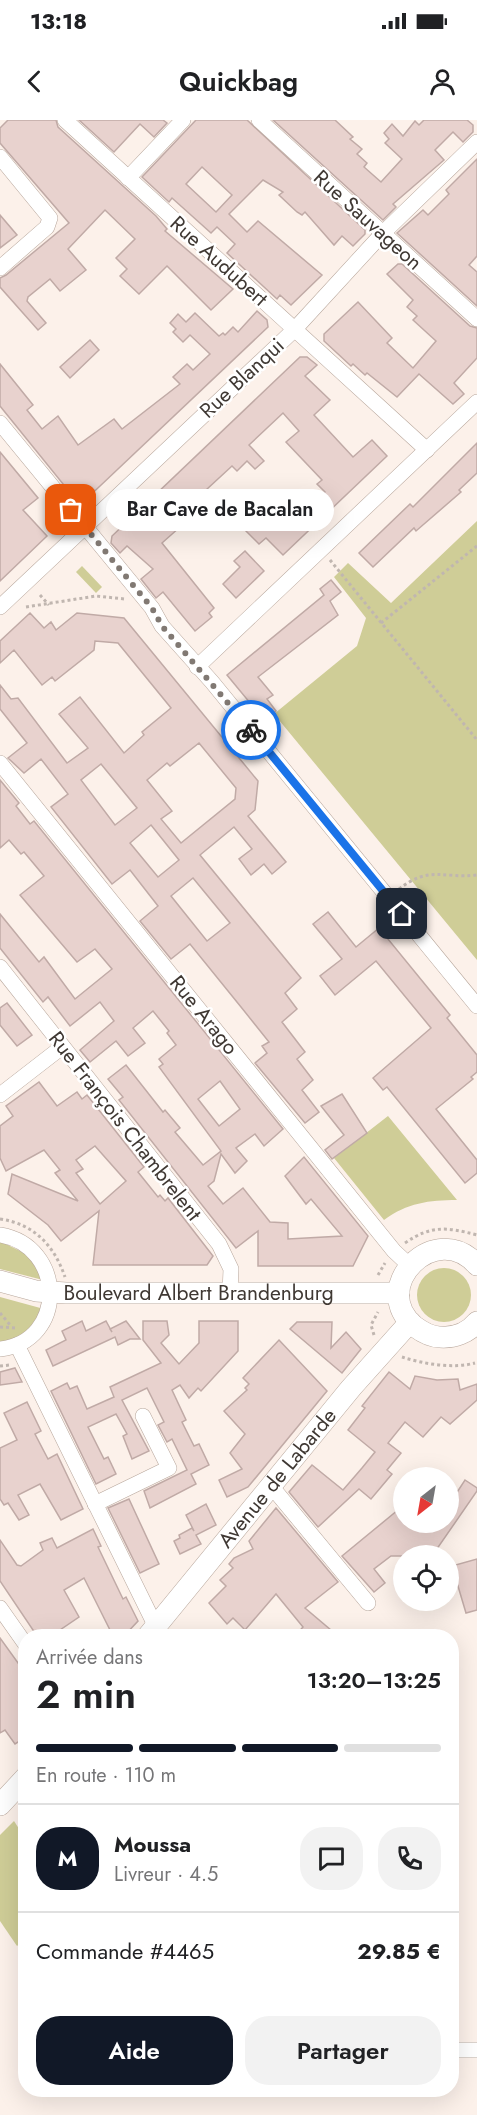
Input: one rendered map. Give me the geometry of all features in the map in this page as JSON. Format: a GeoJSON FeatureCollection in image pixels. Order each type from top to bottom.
{"type":"FeatureCollection","features":[{"type":"Feature","properties":{"kind":"main road"},"geometry":{"type":"LineString","coordinates":[[476,1260],[447,1249],[433,1250],[420,1256],[409,1265],[402,1278],[399,1293],[404,1313],[410,1322],[421,1331],[434,1337],[455,1336],[476,1326]]}},
{"type":"Feature","properties":{"kind":"main road","name":"Boulevard Albert Brandenburg"},"geometry":{"type":"LineString","coordinates":[[0,1281],[51,1293],[399,1293]]}},
{"type":"Feature","properties":{"kind":"main road","name":"Avenue de Labarde"},"geometry":{"type":"LineString","coordinates":[[154,1629],[351,1388],[410,1322]]}},
{"type":"Feature","properties":{"kind":"main road"},"geometry":{"type":"LineString","coordinates":[[0,1805],[18,1786]]}},
{"type":"Feature","properties":{"kind":"street","name":"Rue Audubert"},"geometry":{"type":"LineString","coordinates":[[65,120],[427,450]]}},
{"type":"Feature","properties":{"kind":"street"},"geometry":{"type":"LineString","coordinates":[[128,178],[183,120]]}},
{"type":"Feature","properties":{"kind":"street","name":"Rue Sauvageon"},"geometry":{"type":"LineString","coordinates":[[260,120],[477,319]]}},
{"type":"Feature","properties":{"kind":"street","name":"Rue Blanqui"},"geometry":{"type":"LineString","coordinates":[[0,607],[294,330],[383,233],[477,142]]}},
{"type":"Feature","properties":{"kind":"street"},"geometry":{"type":"LineString","coordinates":[[0,157],[50,218],[47,227],[0,268]]}},
{"type":"Feature","properties":{"kind":"street"},"geometry":{"type":"LineString","coordinates":[[197,667],[477,402]]}},
{"type":"Feature","properties":{"kind":"street"},"geometry":{"type":"LineString","coordinates":[[0,423],[197,667],[477,1006]]}},
{"type":"Feature","properties":{"kind":"street","name":"Rue Arago"},"geometry":{"type":"LineString","coordinates":[[0,763],[387,1242],[409,1265]]}},
{"type":"Feature","properties":{"kind":"street","name":"Rue François Chambrelent"},"geometry":{"type":"LineString","coordinates":[[0,967],[219,1244],[231,1269],[230,1293]]}},
{"type":"Feature","properties":{"kind":"street"},"geometry":{"type":"LineString","coordinates":[[0,1095],[62,1047]]}},
{"type":"Feature","properties":{"kind":"street"},"geometry":{"type":"LineString","coordinates":[[0,1235],[20,1241],[39,1258],[49,1280],[51,1293],[43,1321],[31,1336],[17,1345],[0,1349]]}},
{"type":"Feature","properties":{"kind":"street"},"geometry":{"type":"LineString","coordinates":[[17,1345],[95,1504],[151,1629]]}},
{"type":"Feature","properties":{"kind":"street"},"geometry":{"type":"LineString","coordinates":[[95,1504],[169,1468],[143,1416]]}},
{"type":"Feature","properties":{"kind":"street"},"geometry":{"type":"LineString","coordinates":[[272,1486],[368,1603]]}},
{"type":"Feature","properties":{"kind":"street"},"geometry":{"type":"LineString","coordinates":[[0,1608],[18,1634]]}},
{"type":"Feature","properties":{"kind":"street"},"geometry":{"type":"LineString","coordinates":[[459,2050],[477,2050]]}},
{"type":"Feature","properties":{"kind":"path"},"geometry":{"type":"LineString","coordinates":[[381,623],[477,546]]}},
{"type":"Feature","properties":{"kind":"path"},"geometry":{"type":"LineString","coordinates":[[321,550],[477,740]]}},
{"type":"Feature","properties":{"kind":"path"},"geometry":{"type":"LineString","coordinates":[[40,594],[50,605]]}},
{"type":"Feature","properties":{"kind":"path"},"geometry":{"type":"LineString","coordinates":[[26,608],[96,596],[130,599]]}},
{"type":"Feature","properties":{"kind":"path"},"geometry":{"type":"LineString","coordinates":[[388,897],[411,880],[429,873],[477,875]]}},
{"type":"Feature","properties":{"kind":"path"},"geometry":{"type":"LineString","coordinates":[[374,1281],[389,1256]]}},
{"type":"Feature","properties":{"kind":"path"},"geometry":{"type":"LineString","coordinates":[[375,1337],[371,1325],[378,1312]]}},
{"type":"Feature","properties":{"kind":"path"},"geometry":{"type":"LineString","coordinates":[[0,1313],[11,1326]]}},
{"type":"Feature","properties":{"kind":"path"},"geometry":{"type":"LineString","coordinates":[[397,1356],[447,1365],[463,1366],[475,1363]]}},
{"type":"Feature","properties":{"kind":"shaded area"},"geometry":{"type":"Polygon","coordinates":[[[477,521],[477,960],[274,714],[357,646],[366,618],[334,577],[348,563],[391,603],[477,521]]]}},
{"type":"Feature","properties":{"kind":"shaded area"},"geometry":{"type":"Polygon","coordinates":[[[82,566],[102,587],[96,593],[76,572],[82,566]]]}},
{"type":"Feature","properties":{"kind":"shaded area"},"geometry":{"type":"Polygon","coordinates":[[[388,1116],[457,1200],[410,1206],[384,1220],[334,1158],[388,1116]]]}},
{"type":"Feature","properties":{"kind":"shaded area"},"geometry":{"type":"Polygon","coordinates":[[[0,1241],[28,1255],[43,1280],[0,1269],[0,1241]]]}},
{"type":"Feature","properties":{"kind":"shaded area"},"geometry":{"type":"Polygon","coordinates":[[[439,1268],[449,1268],[459,1272],[467,1280],[471,1295],[467,1310],[459,1318],[449,1322],[439,1322],[429,1318],[421,1310],[417,1300],[417,1290],[421,1280],[429,1272],[439,1268]]]}},
{"type":"Feature","properties":{"kind":"shaded area"},"geometry":{"type":"Polygon","coordinates":[[[0,1297],[44,1309],[27,1334],[0,1345],[0,1297]]]}},
{"type":"Feature","properties":{"kind":"shaded area"},"geometry":{"type":"Polygon","coordinates":[[[14,1821],[18,1827],[17,1946],[0,1921],[0,1835],[14,1821]]]}},
{"type":"Feature","properties":{"kind":"building"},"geometry":{"type":"Polygon","coordinates":[[[8,120],[56,120],[58,127],[156,216],[167,229],[165,231],[233,289],[211,310],[167,266],[139,294],[120,276],[127,269],[116,258],[135,239],[105,210],[68,249],[86,270],[60,291],[50,279],[28,297],[27,301],[46,323],[38,330],[0,287],[0,278],[69,223],[0,143],[0,128],[8,120]]]}},
{"type":"Feature","properties":{"kind":"building"},"geometry":{"type":"Polygon","coordinates":[[[79,120],[163,120],[167,123],[154,137],[140,124],[114,152],[79,120]]]}},
{"type":"Feature","properties":{"kind":"building"},"geometry":{"type":"Polygon","coordinates":[[[196,120],[247,120],[365,230],[365,234],[353,246],[342,236],[334,245],[305,212],[302,215],[297,212],[279,195],[283,192],[263,180],[229,214],[247,232],[258,221],[322,275],[291,305],[280,295],[277,299],[227,253],[235,244],[217,227],[211,233],[172,198],[169,202],[142,177],[196,120]],[[202,167],[186,184],[216,212],[232,195],[202,167]]]}},
{"type":"Feature","properties":{"kind":"building"},"geometry":{"type":"Polygon","coordinates":[[[273,120],[335,120],[353,137],[350,139],[362,149],[357,154],[367,163],[364,167],[381,182],[402,159],[385,143],[389,139],[384,133],[392,124],[403,136],[415,121],[419,125],[424,120],[467,120],[473,125],[473,132],[463,142],[453,132],[435,150],[444,160],[393,204],[396,207],[383,220],[273,120]]]}},
{"type":"Feature","properties":{"kind":"building"},"geometry":{"type":"Polygon","coordinates":[[[477,159],[477,256],[469,265],[477,272],[477,306],[397,233],[423,210],[428,215],[449,194],[446,190],[477,159]]]}},
{"type":"Feature","properties":{"kind":"building"},"geometry":{"type":"Polygon","coordinates":[[[0,215],[17,235],[0,248],[0,215]]]}},
{"type":"Feature","properties":{"kind":"building"},"geometry":{"type":"Polygon","coordinates":[[[398,264],[402,264],[470,326],[477,328],[477,358],[454,383],[464,394],[453,404],[419,374],[397,397],[367,373],[365,375],[353,364],[351,366],[324,341],[324,334],[358,302],[392,338],[387,343],[413,368],[436,341],[413,320],[417,316],[407,307],[413,300],[387,274],[398,264]]]}},
{"type":"Feature","properties":{"kind":"building"},"geometry":{"type":"Polygon","coordinates":[[[257,311],[267,320],[268,327],[80,505],[0,406],[0,364],[33,405],[27,410],[42,429],[58,416],[78,445],[114,419],[122,429],[180,384],[173,377],[187,364],[193,370],[210,354],[190,335],[183,342],[173,332],[176,329],[170,323],[178,314],[186,322],[195,313],[219,336],[223,333],[225,335],[233,327],[238,332],[257,311]]]}},
{"type":"Feature","properties":{"kind":"building"},"geometry":{"type":"Polygon","coordinates":[[[90,340],[99,350],[70,378],[60,367],[90,340]]]}},
{"type":"Feature","properties":{"kind":"building"},"geometry":{"type":"Polygon","coordinates":[[[300,357],[307,357],[317,365],[305,376],[330,400],[314,415],[353,457],[372,440],[387,456],[283,555],[266,538],[259,544],[246,531],[289,491],[307,510],[325,492],[317,484],[322,480],[286,442],[299,431],[283,413],[249,445],[264,461],[255,469],[247,461],[237,471],[232,466],[206,490],[212,496],[201,506],[190,495],[169,515],[180,527],[162,543],[214,608],[209,613],[212,617],[195,631],[163,592],[156,598],[141,579],[153,569],[127,546],[120,553],[111,543],[112,536],[300,357]]]}},
{"type":"Feature","properties":{"kind":"building"},"geometry":{"type":"Polygon","coordinates":[[[477,443],[477,473],[459,490],[461,492],[416,531],[414,528],[373,567],[359,553],[410,504],[413,507],[477,443]]]}},
{"type":"Feature","properties":{"kind":"building"},"geometry":{"type":"Polygon","coordinates":[[[0,452],[38,498],[23,510],[47,536],[0,581],[0,452]]]}},
{"type":"Feature","properties":{"kind":"building"},"geometry":{"type":"Polygon","coordinates":[[[245,551],[264,571],[236,598],[223,584],[240,567],[234,561],[245,551]]]}},
{"type":"Feature","properties":{"kind":"building"},"geometry":{"type":"Polygon","coordinates":[[[331,580],[341,592],[330,601],[338,615],[258,677],[273,695],[267,699],[276,711],[265,721],[227,675],[324,595],[320,589],[331,580]]]}},
{"type":"Feature","properties":{"kind":"building"},"geometry":{"type":"Polygon","coordinates":[[[30,613],[44,628],[51,622],[56,630],[77,613],[124,618],[258,781],[255,810],[248,816],[286,862],[272,874],[264,864],[251,875],[239,859],[252,849],[234,827],[200,855],[301,978],[285,993],[297,1009],[282,1022],[305,1052],[297,1059],[313,1080],[302,1090],[319,1112],[305,1123],[255,1063],[267,1053],[262,1046],[269,1042],[241,1007],[190,944],[171,959],[140,921],[158,906],[130,870],[112,884],[51,807],[68,794],[41,759],[24,773],[8,758],[27,743],[0,709],[0,685],[11,699],[18,698],[67,763],[88,748],[59,714],[80,697],[124,753],[144,735],[142,732],[171,708],[118,643],[95,641],[94,650],[55,681],[52,677],[42,685],[14,650],[0,663],[0,641],[30,613]],[[199,743],[170,766],[167,763],[147,780],[172,811],[161,819],[181,843],[235,799],[236,788],[199,743]],[[101,764],[81,780],[115,825],[137,808],[101,764]],[[151,825],[130,843],[158,877],[179,860],[151,825]],[[193,878],[171,896],[207,941],[230,923],[193,878]]]}},
{"type":"Feature","properties":{"kind":"building"},"geometry":{"type":"Polygon","coordinates":[[[0,780],[19,803],[16,806],[30,824],[34,821],[283,1129],[264,1146],[255,1134],[236,1148],[247,1161],[235,1173],[221,1154],[214,1181],[208,1186],[223,1204],[243,1188],[270,1222],[288,1223],[288,1239],[342,1236],[311,1199],[306,1204],[285,1176],[304,1157],[368,1236],[353,1266],[258,1266],[258,1231],[236,1248],[119,1100],[123,1097],[108,1079],[126,1065],[163,1112],[165,1110],[180,1128],[175,1132],[203,1165],[221,1151],[159,1067],[163,1064],[159,1059],[176,1045],[167,1033],[169,1031],[153,1011],[133,1028],[145,1043],[128,1056],[116,1041],[90,1062],[80,1050],[114,1021],[100,1002],[70,1026],[48,997],[43,1002],[0,948],[0,914],[39,962],[44,957],[75,999],[112,969],[95,949],[77,962],[20,895],[44,876],[24,852],[21,854],[9,840],[0,848],[0,780]],[[220,1081],[198,1099],[219,1126],[240,1109],[220,1081]]]}},
{"type":"Feature","properties":{"kind":"building"},"geometry":{"type":"Polygon","coordinates":[[[328,912],[356,947],[379,928],[450,1015],[447,1018],[477,1055],[477,1072],[471,1077],[473,1079],[436,1109],[477,1160],[477,1173],[465,1183],[387,1087],[383,1090],[373,1078],[431,1028],[376,961],[335,995],[320,976],[342,959],[313,924],[328,912]]]}},
{"type":"Feature","properties":{"kind":"building"},"geometry":{"type":"Polygon","coordinates":[[[7,1003],[32,1035],[17,1046],[0,1025],[0,1008],[7,1003]]]}},
{"type":"Feature","properties":{"kind":"building"},"geometry":{"type":"Polygon","coordinates":[[[39,1082],[57,1106],[77,1092],[82,1099],[87,1095],[144,1167],[138,1172],[158,1197],[160,1195],[165,1201],[168,1198],[213,1256],[207,1265],[93,1265],[99,1211],[61,1241],[48,1225],[8,1194],[12,1174],[78,1201],[55,1173],[60,1170],[44,1150],[6,1171],[0,1158],[0,1126],[13,1116],[6,1106],[39,1082]],[[95,1146],[76,1160],[83,1169],[76,1173],[100,1204],[126,1181],[95,1146]]]}},
{"type":"Feature","properties":{"kind":"building"},"geometry":{"type":"Polygon","coordinates":[[[342,1094],[367,1133],[332,1159],[325,1150],[344,1135],[321,1106],[342,1094]]]}},
{"type":"Feature","properties":{"kind":"building"},"geometry":{"type":"Polygon","coordinates":[[[82,1321],[86,1331],[106,1321],[110,1329],[126,1321],[140,1339],[130,1339],[118,1345],[115,1337],[53,1366],[46,1350],[66,1340],[62,1331],[82,1321]]]}},
{"type":"Feature","properties":{"kind":"building"},"geometry":{"type":"Polygon","coordinates":[[[143,1321],[167,1321],[169,1335],[161,1343],[179,1364],[199,1343],[199,1321],[238,1321],[238,1351],[201,1391],[198,1388],[189,1398],[180,1385],[172,1390],[186,1420],[182,1422],[194,1446],[199,1444],[209,1465],[191,1474],[196,1484],[150,1508],[144,1491],[187,1470],[172,1439],[167,1442],[158,1425],[164,1422],[147,1388],[122,1400],[149,1451],[132,1459],[123,1436],[127,1434],[116,1414],[88,1427],[104,1459],[108,1457],[116,1474],[96,1484],[51,1391],[67,1383],[70,1389],[77,1386],[87,1409],[114,1397],[110,1387],[161,1363],[143,1340],[143,1321]]]}},
{"type":"Feature","properties":{"kind":"building"},"geometry":{"type":"Polygon","coordinates":[[[297,1322],[332,1322],[331,1348],[346,1332],[361,1349],[342,1373],[290,1329],[297,1322]]]}},
{"type":"Feature","properties":{"kind":"building"},"geometry":{"type":"Polygon","coordinates":[[[279,1340],[327,1391],[248,1487],[227,1497],[219,1480],[242,1469],[230,1453],[245,1434],[224,1411],[247,1390],[245,1388],[249,1384],[243,1378],[279,1340]]]}},
{"type":"Feature","properties":{"kind":"building"},"geometry":{"type":"Polygon","coordinates":[[[15,1368],[22,1382],[0,1385],[0,1372],[15,1368]]]}},
{"type":"Feature","properties":{"kind":"building"},"geometry":{"type":"Polygon","coordinates":[[[389,1372],[410,1389],[415,1376],[437,1380],[458,1379],[460,1390],[477,1384],[477,1400],[450,1424],[441,1417],[423,1437],[405,1422],[388,1443],[401,1453],[387,1470],[392,1474],[371,1499],[359,1489],[318,1527],[289,1492],[312,1465],[343,1490],[362,1468],[375,1452],[348,1430],[365,1408],[362,1406],[389,1372]]]}},
{"type":"Feature","properties":{"kind":"building"},"geometry":{"type":"Polygon","coordinates":[[[27,1402],[41,1431],[35,1434],[48,1459],[57,1454],[83,1509],[61,1520],[40,1484],[18,1495],[29,1515],[19,1520],[8,1503],[4,1505],[0,1499],[0,1448],[17,1440],[4,1413],[27,1402]]]}},
{"type":"Feature","properties":{"kind":"building"},"geometry":{"type":"Polygon","coordinates":[[[465,1480],[477,1488],[459,1517],[459,1489],[465,1480]]]}},
{"type":"Feature","properties":{"kind":"building"},"geometry":{"type":"Polygon","coordinates":[[[129,1499],[159,1564],[140,1573],[108,1508],[129,1499]]]}},
{"type":"Feature","properties":{"kind":"building"},"geometry":{"type":"Polygon","coordinates":[[[206,1504],[216,1525],[196,1535],[201,1544],[180,1554],[174,1541],[180,1538],[179,1535],[192,1528],[194,1531],[186,1515],[206,1504]]]}},
{"type":"Feature","properties":{"kind":"building"},"geometry":{"type":"Polygon","coordinates":[[[276,1508],[338,1582],[305,1608],[330,1629],[301,1629],[303,1627],[276,1594],[246,1629],[233,1618],[227,1624],[209,1603],[226,1586],[220,1580],[233,1568],[229,1564],[234,1558],[253,1549],[249,1541],[276,1508]]]}},
{"type":"Feature","properties":{"kind":"building"},"geometry":{"type":"Polygon","coordinates":[[[393,1514],[393,1533],[448,1533],[440,1545],[393,1545],[393,1556],[374,1569],[385,1583],[374,1592],[342,1556],[393,1514]]]}},
{"type":"Feature","properties":{"kind":"building"},"geometry":{"type":"Polygon","coordinates":[[[93,1529],[101,1546],[98,1547],[123,1599],[126,1597],[138,1621],[131,1629],[110,1629],[84,1578],[64,1590],[79,1617],[61,1629],[32,1629],[0,1581],[0,1540],[17,1565],[21,1566],[43,1550],[40,1543],[52,1538],[57,1548],[93,1529]]]}},
{"type":"Feature","properties":{"kind":"building"},"geometry":{"type":"Polygon","coordinates":[[[477,1559],[477,1610],[466,1613],[459,1590],[459,1564],[477,1559]]]}},
{"type":"Feature","properties":{"kind":"building"},"geometry":{"type":"Polygon","coordinates":[[[0,1638],[18,1663],[18,1742],[15,1744],[5,1730],[0,1733],[0,1638]]]}},
{"type":"Feature","properties":{"kind":"way so far"},"geometry":{"type":"LineString","coordinates":[[71,510],[152,608],[162,626],[182,651],[212,682],[251,730]]}},
{"type":"Feature","properties":{"kind":"place","name":"Bar Cave de Bacalan"},"geometry":{"type":"Point","coordinates":[71,510]}},
{"type":"Feature","properties":{"kind":"route"},"geometry":{"type":"LineString","coordinates":[[251,730],[402,914]]}}]}
